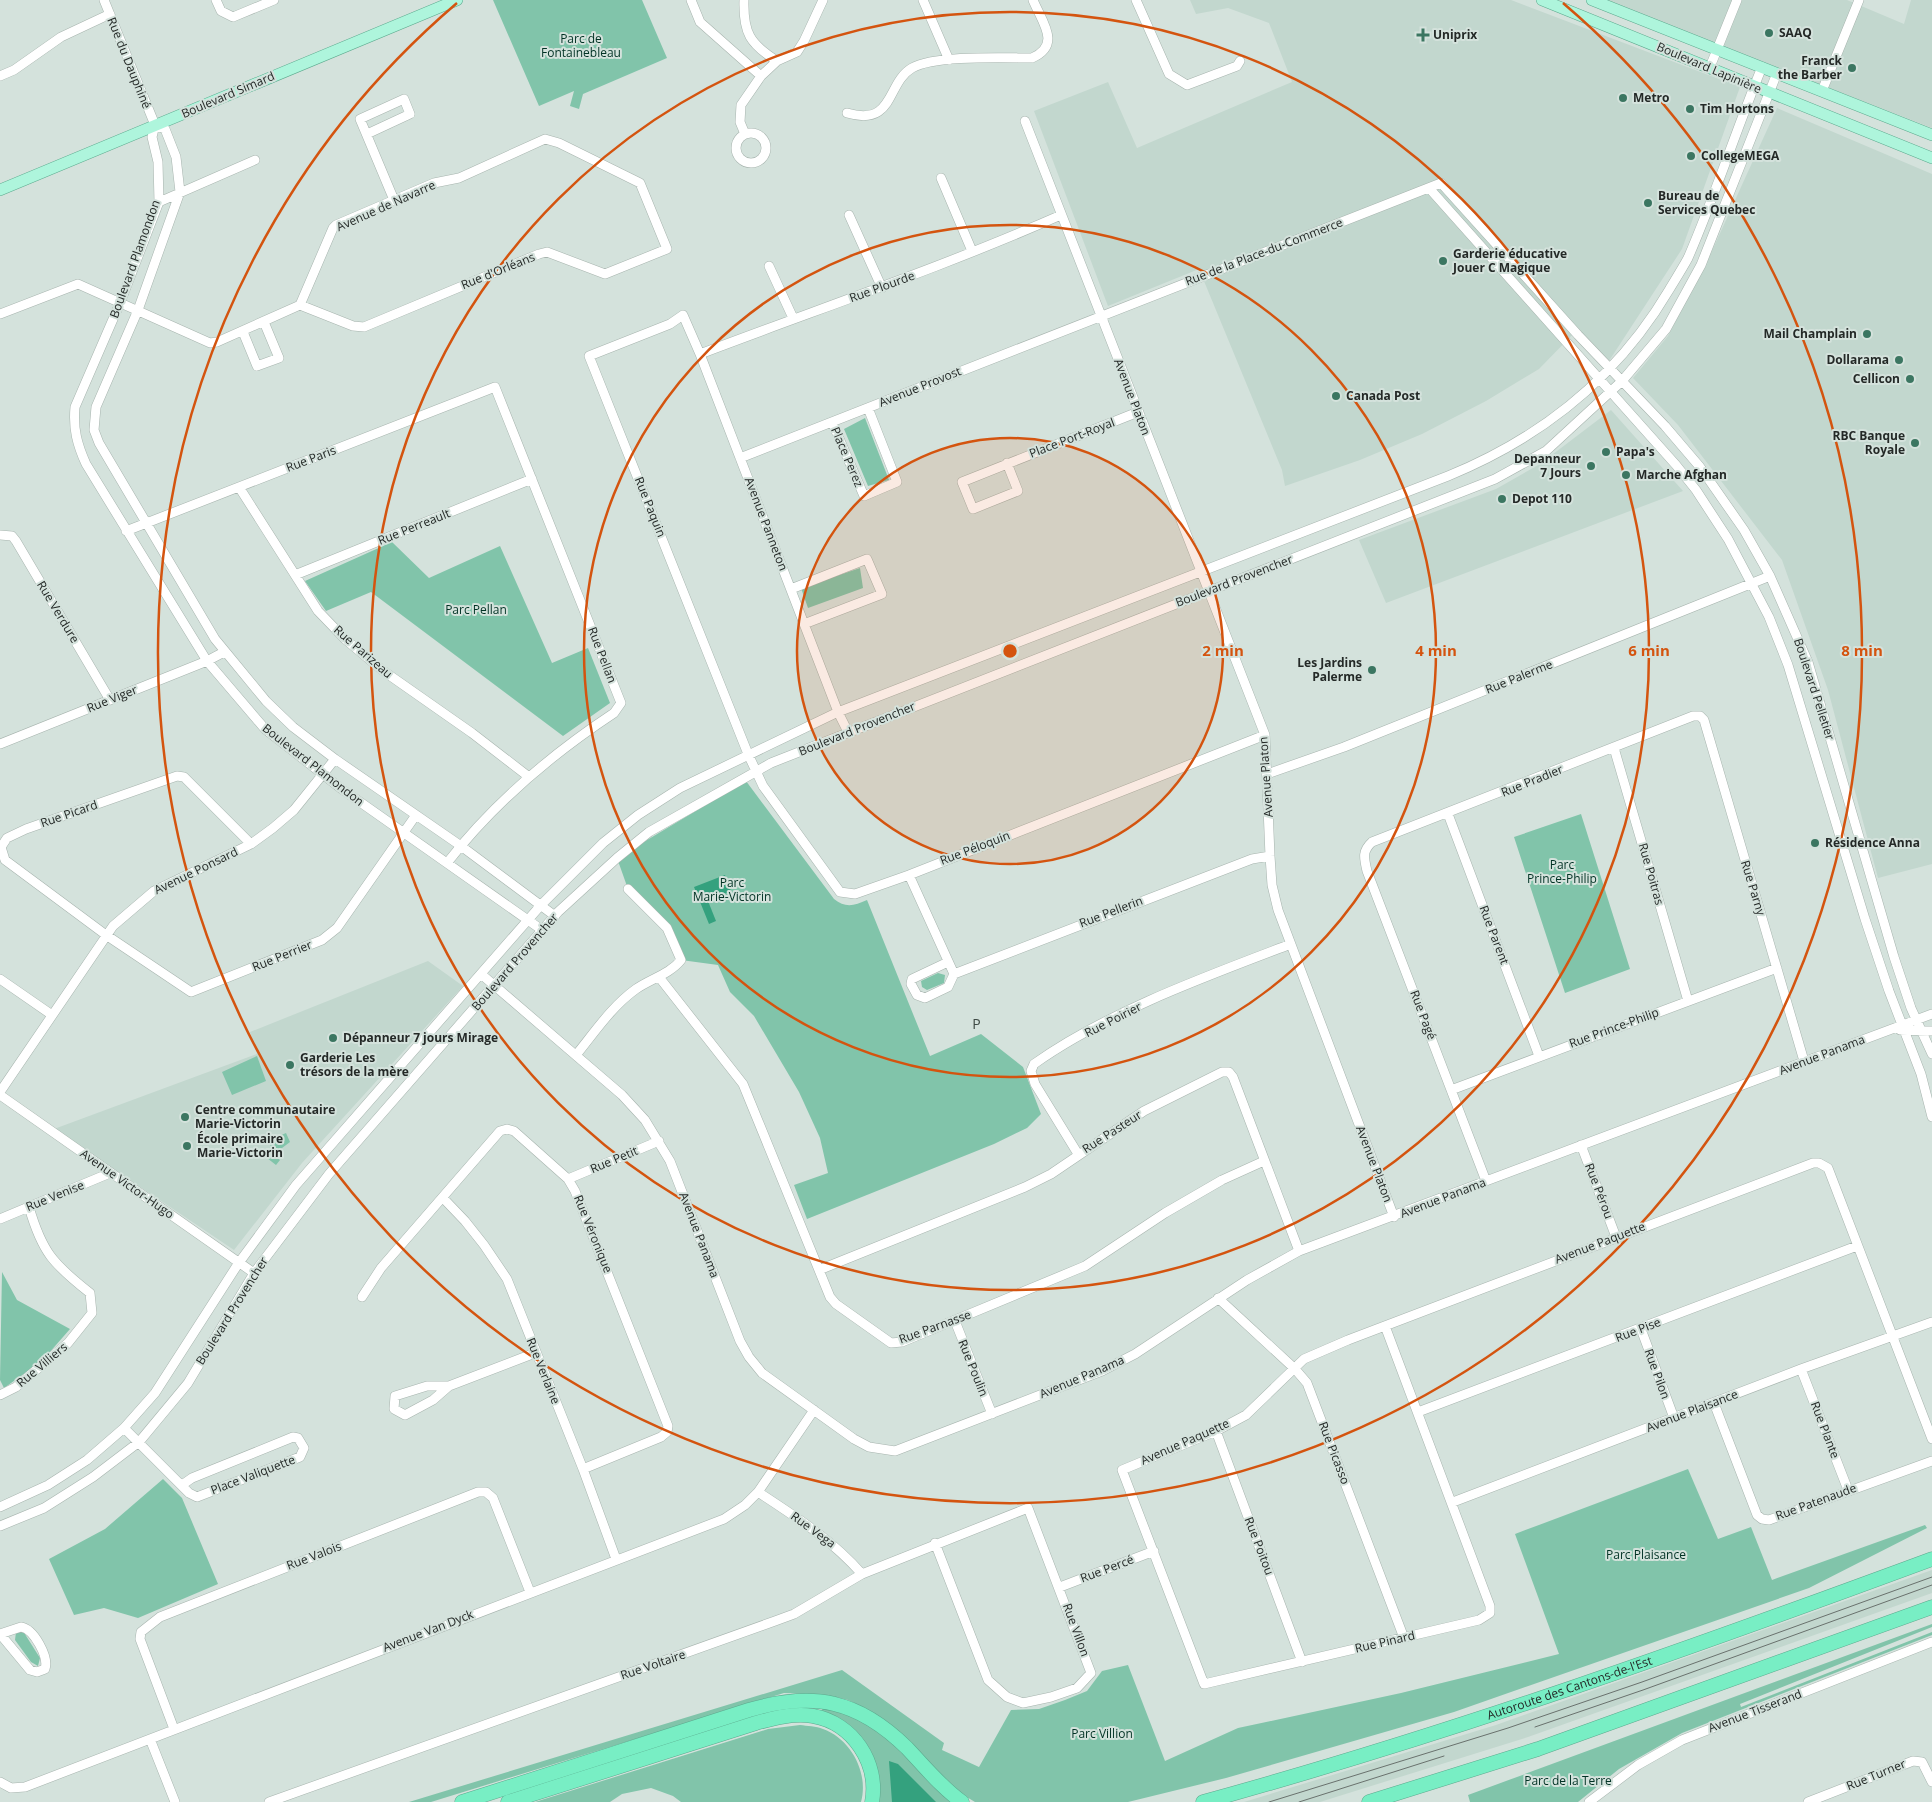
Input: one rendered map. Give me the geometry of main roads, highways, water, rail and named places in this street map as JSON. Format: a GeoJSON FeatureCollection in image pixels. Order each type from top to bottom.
{"type":"FeatureCollection","features":[{"type":"Feature","properties":{"kind":"highway","name":"Autoroute des Cantons-de-l'Est"},"geometry":{"type":"LineString","coordinates":[[1203,1802],[1341,1763],[1520,1707],[1932,1559]]}},
{"type":"Feature","properties":{"kind":"highway"},"geometry":{"type":"LineString","coordinates":[[1369,1802],[1538,1749],[1932,1607]]}},
{"type":"Feature","properties":{"kind":"highway"},"geometry":{"type":"LineString","coordinates":[[462,1802],[749,1710],[779,1702],[808,1700],[845,1706],[876,1722],[962,1802]]}},
{"type":"Feature","properties":{"kind":"highway"},"geometry":{"type":"LineString","coordinates":[[508,1802],[750,1724],[798,1715],[819,1717],[831,1722],[856,1741],[870,1767],[873,1784],[872,1802]]}},
{"type":"Feature","properties":{"kind":"main road","name":"Boulevard Simard"},"geometry":{"type":"LineString","coordinates":[[0,190],[457,0]]}},
{"type":"Feature","properties":{"kind":"main road","name":"Boulevard Lapinière"},"geometry":{"type":"LineString","coordinates":[[1542,0],[1710,66],[1754,87],[1932,158]]}},
{"type":"Feature","properties":{"kind":"main road","name":"Boulevard Lapinière"},"geometry":{"type":"LineString","coordinates":[[1592,0],[1932,135]]}},
{"type":"Feature","properties":{"kind":"tram line"},"geometry":{"type":"LineString","coordinates":[[1269,1802],[1508,1728],[1642,1682],[1932,1577]]}},
{"type":"Feature","properties":{"kind":"tram line"},"geometry":{"type":"LineString","coordinates":[[1535,1727],[1643,1690],[1932,1585]]}},
{"type":"Feature","properties":{"kind":"tram line"},"geometry":{"type":"LineString","coordinates":[[1299,1802],[1444,1756]]}},
{"type":"Feature","properties":{"kind":"place","name":"SAAQ"},"geometry":{"type":"Point","coordinates":[1769,33]}},
{"type":"Feature","properties":{"kind":"place","name":"Uniprix"},"geometry":{"type":"Point","coordinates":[1423,35]}},
{"type":"Feature","properties":{"kind":"place","name":"Franck the Barber"},"geometry":{"type":"Point","coordinates":[1852,68]}},
{"type":"Feature","properties":{"kind":"place","name":"Metro"},"geometry":{"type":"Point","coordinates":[1623,98]}},
{"type":"Feature","properties":{"kind":"place","name":"Tim Hortons"},"geometry":{"type":"Point","coordinates":[1690,109]}},
{"type":"Feature","properties":{"kind":"place","name":"CollegeMEGA"},"geometry":{"type":"Point","coordinates":[1691,156]}},
{"type":"Feature","properties":{"kind":"place","name":"Bureau de Services Quebec"},"geometry":{"type":"Point","coordinates":[1648,203]}},
{"type":"Feature","properties":{"kind":"place","name":"Garderie éducative Jouer C Magique"},"geometry":{"type":"Point","coordinates":[1443,261]}},
{"type":"Feature","properties":{"kind":"place","name":"Mail Champlain"},"geometry":{"type":"Point","coordinates":[1867,334]}},
{"type":"Feature","properties":{"kind":"place","name":"Dollarama"},"geometry":{"type":"Point","coordinates":[1899,360]}},
{"type":"Feature","properties":{"kind":"place","name":"Cellicon"},"geometry":{"type":"Point","coordinates":[1910,379]}},
{"type":"Feature","properties":{"kind":"place","name":"Canada Post"},"geometry":{"type":"Point","coordinates":[1336,396]}},
{"type":"Feature","properties":{"kind":"place","name":"RBC Banque Royale"},"geometry":{"type":"Point","coordinates":[1915,443]}},
{"type":"Feature","properties":{"kind":"place","name":"Papa's"},"geometry":{"type":"Point","coordinates":[1606,452]}},
{"type":"Feature","properties":{"kind":"place","name":"Depanneur 7 Jours"},"geometry":{"type":"Point","coordinates":[1591,466]}},
{"type":"Feature","properties":{"kind":"place","name":"Marche Afghan"},"geometry":{"type":"Point","coordinates":[1626,475]}},
{"type":"Feature","properties":{"kind":"place","name":"Depot 110"},"geometry":{"type":"Point","coordinates":[1502,499]}},
{"type":"Feature","properties":{"kind":"place","name":"Les Jardins Palerme"},"geometry":{"type":"Point","coordinates":[1372,670]}},
{"type":"Feature","properties":{"kind":"place","name":"Résidence Anna"},"geometry":{"type":"Point","coordinates":[1815,843]}},
{"type":"Feature","properties":{"kind":"place","name":"Dépanneur 7 jours Mirage"},"geometry":{"type":"Point","coordinates":[333,1038]}},
{"type":"Feature","properties":{"kind":"place","name":"Garderie Les trésors de la mère"},"geometry":{"type":"Point","coordinates":[290,1065]}},
{"type":"Feature","properties":{"kind":"place","name":"Centre communautaire Marie-Victorin"},"geometry":{"type":"Point","coordinates":[185,1117]}},
{"type":"Feature","properties":{"kind":"place","name":"École primaire Marie-Victorin"},"geometry":{"type":"Point","coordinates":[187,1146]}},
{"type":"Feature","properties":{"kind":"district","name":"P"},"geometry":{"type":"Point","coordinates":[977,1024]}},
{"type":"Feature","properties":{"kind":"park label","name":"Parc de Fontainebleau"},"geometry":{"type":"Point","coordinates":[581,46]}},
{"type":"Feature","properties":{"kind":"park label","name":"Parc Pellan"},"geometry":{"type":"Point","coordinates":[476,610]}},
{"type":"Feature","properties":{"kind":"park label","name":"Parc Prince-Philip"},"geometry":{"type":"Point","coordinates":[1562,872]}},
{"type":"Feature","properties":{"kind":"park label","name":"Parc Marie-Victorin"},"geometry":{"type":"Point","coordinates":[732,890]}},
{"type":"Feature","properties":{"kind":"park label","name":"Parc Plaisance"},"geometry":{"type":"Point","coordinates":[1646,1555]}},
{"type":"Feature","properties":{"kind":"park label","name":"Parc Villion"},"geometry":{"type":"Point","coordinates":[1102,1734]}},
{"type":"Feature","properties":{"kind":"park label","name":"Parc de la Terre"},"geometry":{"type":"Point","coordinates":[1568,1781]}}]}
